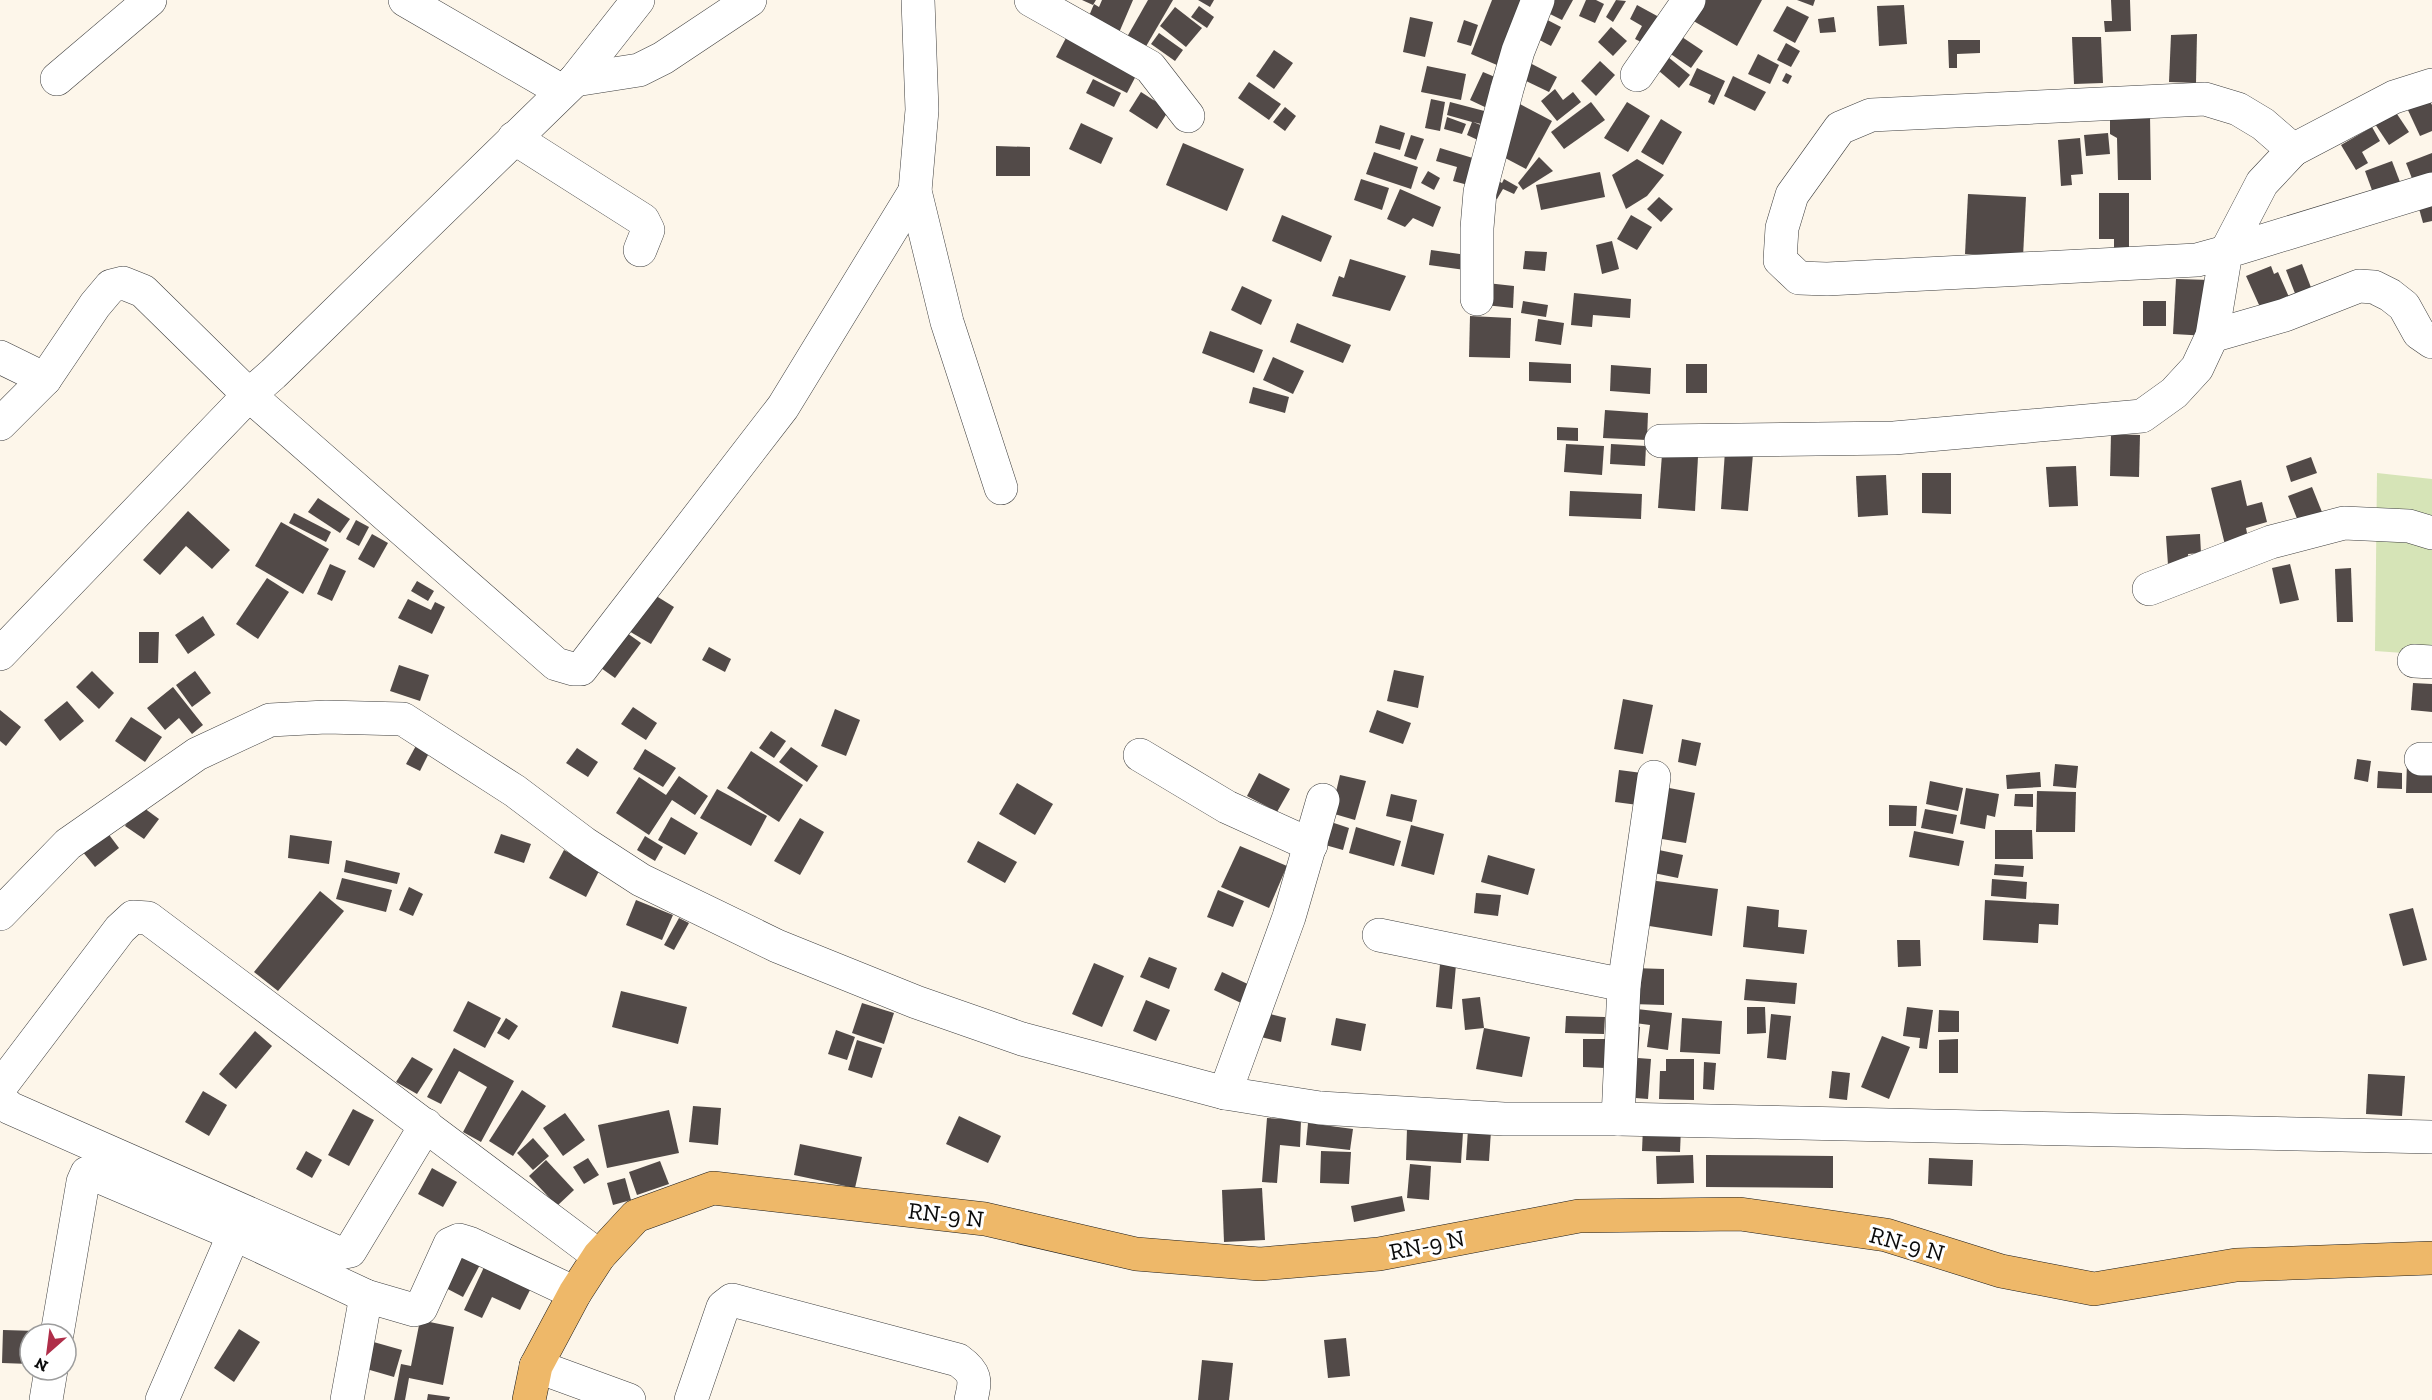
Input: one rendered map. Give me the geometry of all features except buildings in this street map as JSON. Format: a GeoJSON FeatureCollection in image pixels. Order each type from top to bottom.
{"type":"FeatureCollection","features":[{"type":"Feature","properties":{"kind":"main road","name":"RN-9 N"},"geometry":{"type":"LineString","coordinates":[[529,1400],[536,1366],[575,1293],[599,1256],[636,1216],[713,1188],[985,1219],[1136,1254],[1260,1264],[1379,1254],[1579,1216],[1740,1214],[1886,1235],[2001,1271],[2094,1289],[2236,1265],[2432,1258]]}},
{"type":"Feature","properties":{"kind":"street"},"geometry":{"type":"LineString","coordinates":[[57,79],[150,0]]}},
{"type":"Feature","properties":{"kind":"street"},"geometry":{"type":"LineString","coordinates":[[405,0],[568,85],[639,70],[663,58],[750,0]]}},
{"type":"Feature","properties":{"kind":"street"},"geometry":{"type":"LineString","coordinates":[[0,654],[249,394],[273,374],[568,85],[638,0]]}},
{"type":"Feature","properties":{"kind":"street"},"geometry":{"type":"LineString","coordinates":[[918,0],[922,110],[915,191],[947,322],[1001,488]]}},
{"type":"Feature","properties":{"kind":"street"},"geometry":{"type":"LineString","coordinates":[[1031,0],[1150,67],[1188,116]]}},
{"type":"Feature","properties":{"kind":"street"},"geometry":{"type":"LineString","coordinates":[[1477,299],[1477,228],[1480,192],[1507,89],[1538,0]]}},
{"type":"Feature","properties":{"kind":"street"},"geometry":{"type":"LineString","coordinates":[[1637,75],[1689,0]]}},
{"type":"Feature","properties":{"kind":"street"},"geometry":{"type":"LineString","coordinates":[[1660,441],[1894,438],[2142,416],[2174,393],[2198,368],[2212,336],[2226,252],[2262,183],[2293,150],[2394,97],[2432,85]]}},
{"type":"Feature","properties":{"kind":"street"},"geometry":{"type":"LineString","coordinates":[[2293,150],[2263,124],[2238,109],[2205,99],[1871,115],[1840,128],[1792,195],[1782,228],[1780,260],[1799,278],[1827,279],[2197,260],[2432,189]]}},
{"type":"Feature","properties":{"kind":"street"},"geometry":{"type":"LineString","coordinates":[[514,138],[643,220],[648,230],[640,250]]}},
{"type":"Feature","properties":{"kind":"street"},"geometry":{"type":"LineString","coordinates":[[0,424],[45,379],[95,305],[111,286],[123,283],[143,291],[249,394],[556,664],[581,669],[783,407],[915,191]]}},
{"type":"Feature","properties":{"kind":"street"},"geometry":{"type":"LineString","coordinates":[[2212,336],[2285,315],[2359,286],[2374,287],[2390,295],[2403,306],[2419,333],[2432,342]]}},
{"type":"Feature","properties":{"kind":"street"},"geometry":{"type":"LineString","coordinates":[[0,357],[45,379]]}},
{"type":"Feature","properties":{"kind":"street"},"geometry":{"type":"LineString","coordinates":[[2149,590],[2271,542],[2344,523],[2409,525],[2432,533]]}},
{"type":"Feature","properties":{"kind":"street"},"geometry":{"type":"LineString","coordinates":[[0,914],[68,844],[197,754],[270,720],[326,717],[403,719],[515,791],[584,843],[641,880],[777,946],[916,1002],[1022,1039],[1225,1093],[1320,1108],[1504,1119],[1618,1119],[2432,1137]]}},
{"type":"Feature","properties":{"kind":"street"},"geometry":{"type":"LineString","coordinates":[[1140,755],[1227,807],[1311,845]]}},
{"type":"Feature","properties":{"kind":"street"},"geometry":{"type":"LineString","coordinates":[[1618,1119],[1624,985],[1654,777]]}},
{"type":"Feature","properties":{"kind":"street"},"geometry":{"type":"LineString","coordinates":[[1225,1093],[1288,917],[1323,800]]}},
{"type":"Feature","properties":{"kind":"street"},"geometry":{"type":"LineString","coordinates":[[426,1125],[350,1251],[339,1253],[10,1108],[0,1098],[1,1086],[120,929],[133,917],[148,918],[426,1125],[599,1256]]}},
{"type":"Feature","properties":{"kind":"street"},"geometry":{"type":"LineString","coordinates":[[1379,935],[1624,985]]}},
{"type":"Feature","properties":{"kind":"street"},"geometry":{"type":"LineString","coordinates":[[59,1322],[83,1182],[87,1173],[234,1234],[366,1296],[414,1310],[421,1308],[450,1244],[459,1240],[575,1293]]}},
{"type":"Feature","properties":{"kind":"street"},"geometry":{"type":"LineString","coordinates":[[162,1400],[234,1234]]}},
{"type":"Feature","properties":{"kind":"street"},"geometry":{"type":"LineString","coordinates":[[347,1400],[366,1296]]}},
{"type":"Feature","properties":{"kind":"street"},"geometry":{"type":"LineString","coordinates":[[691,1400],[723,1307],[732,1300],[958,1360],[970,1369],[975,1382],[971,1400]]}},
{"type":"Feature","properties":{"kind":"street"},"geometry":{"type":"LineString","coordinates":[[536,1366],[629,1400]]}},
{"type":"Feature","properties":{"kind":"street"},"geometry":{"type":"LineString","coordinates":[[46,1400],[49,1382]]}},
{"type":"Feature","properties":{"kind":"green space"},"geometry":{"type":"Polygon","coordinates":[[[2377,473],[2432,479],[2432,655],[2375,651],[2377,473]]]}}]}
